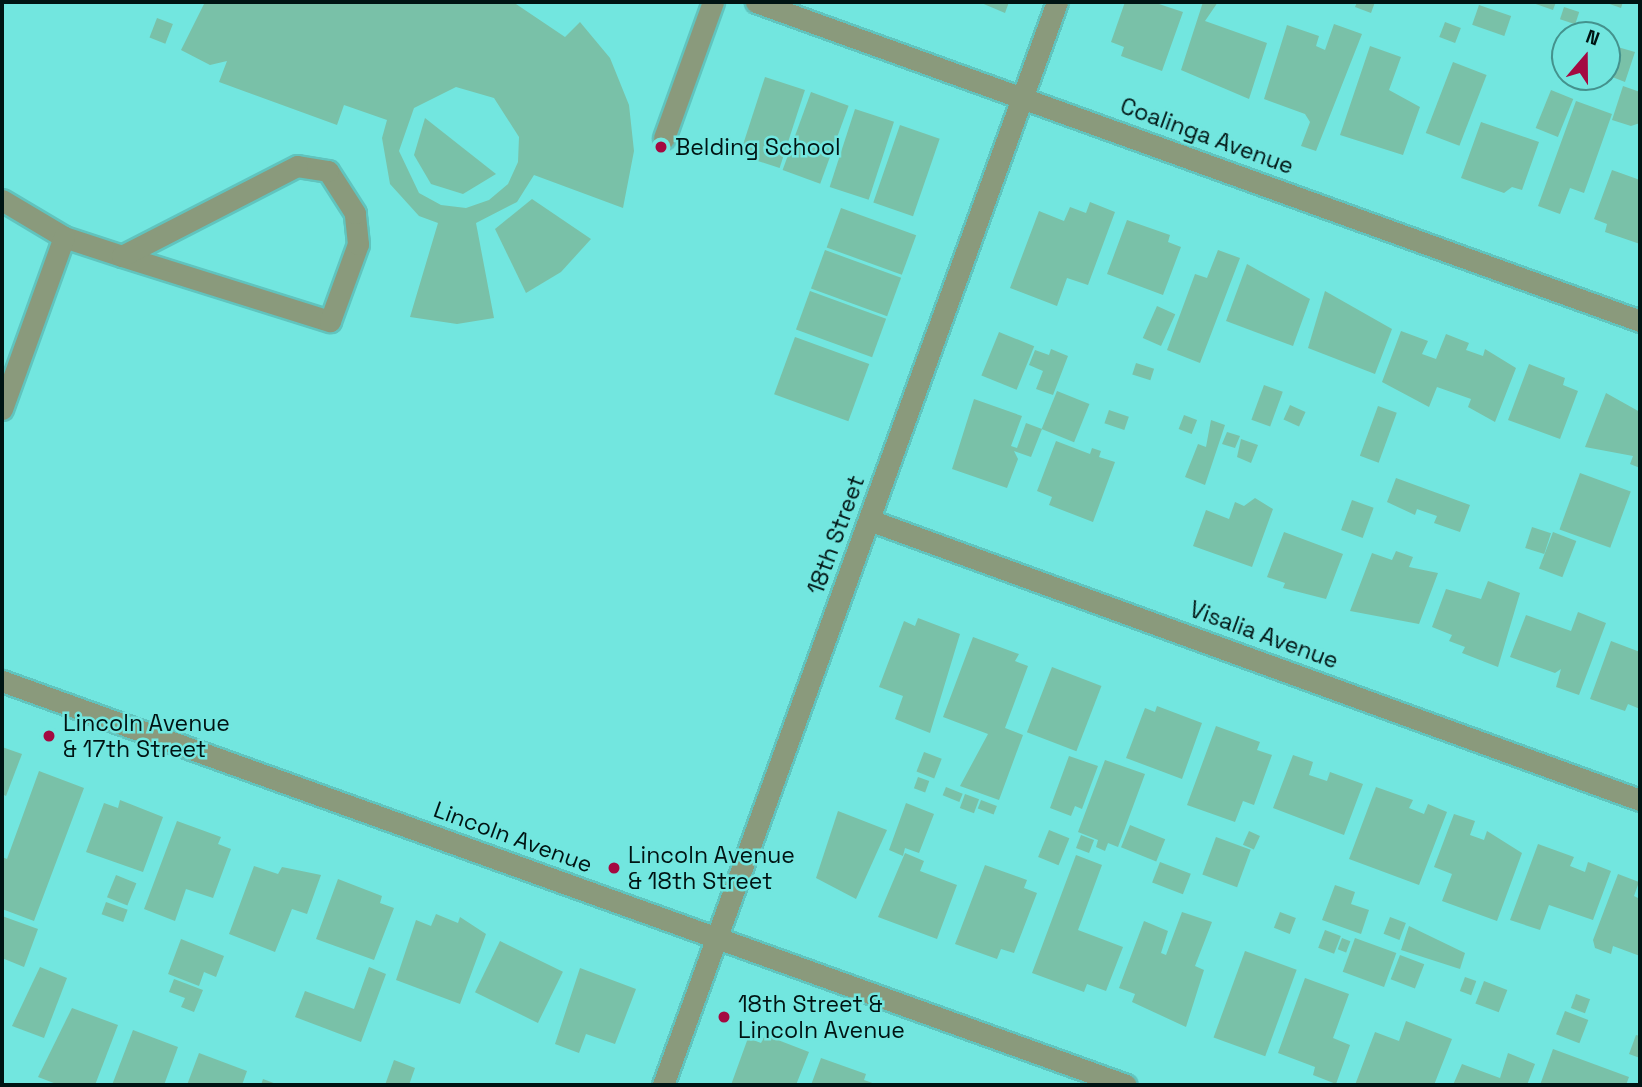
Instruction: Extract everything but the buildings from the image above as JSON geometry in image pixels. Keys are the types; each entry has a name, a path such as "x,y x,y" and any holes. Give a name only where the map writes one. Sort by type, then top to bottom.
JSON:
{"street":[{"path":"664,138 713,2"},
{"name":"Coalinga Avenue","path":"756,2 1640,320"},
{"name":"18th Street","path":"663,1085 1057,2"},
{"path":"2,200 64,237 122,256 330,320 358,244 355,213 327,171 298,166 122,256"},
{"path":"2,409 64,237"},
{"name":"Visalia Avenue","path":"869,520 1640,800"},
{"name":"Lincoln Avenue","path":"2,681 1126,1085"}],"place":[{"name":"Belding School","path":"661,147"},
{"name":"Lincoln Avenue & 17th Street","path":"49,736"},
{"name":"Lincoln Avenue & 18th Street","path":"614,868"},
{"name":"18th Street & Lincoln Avenue","path":"724,1017"}]}
